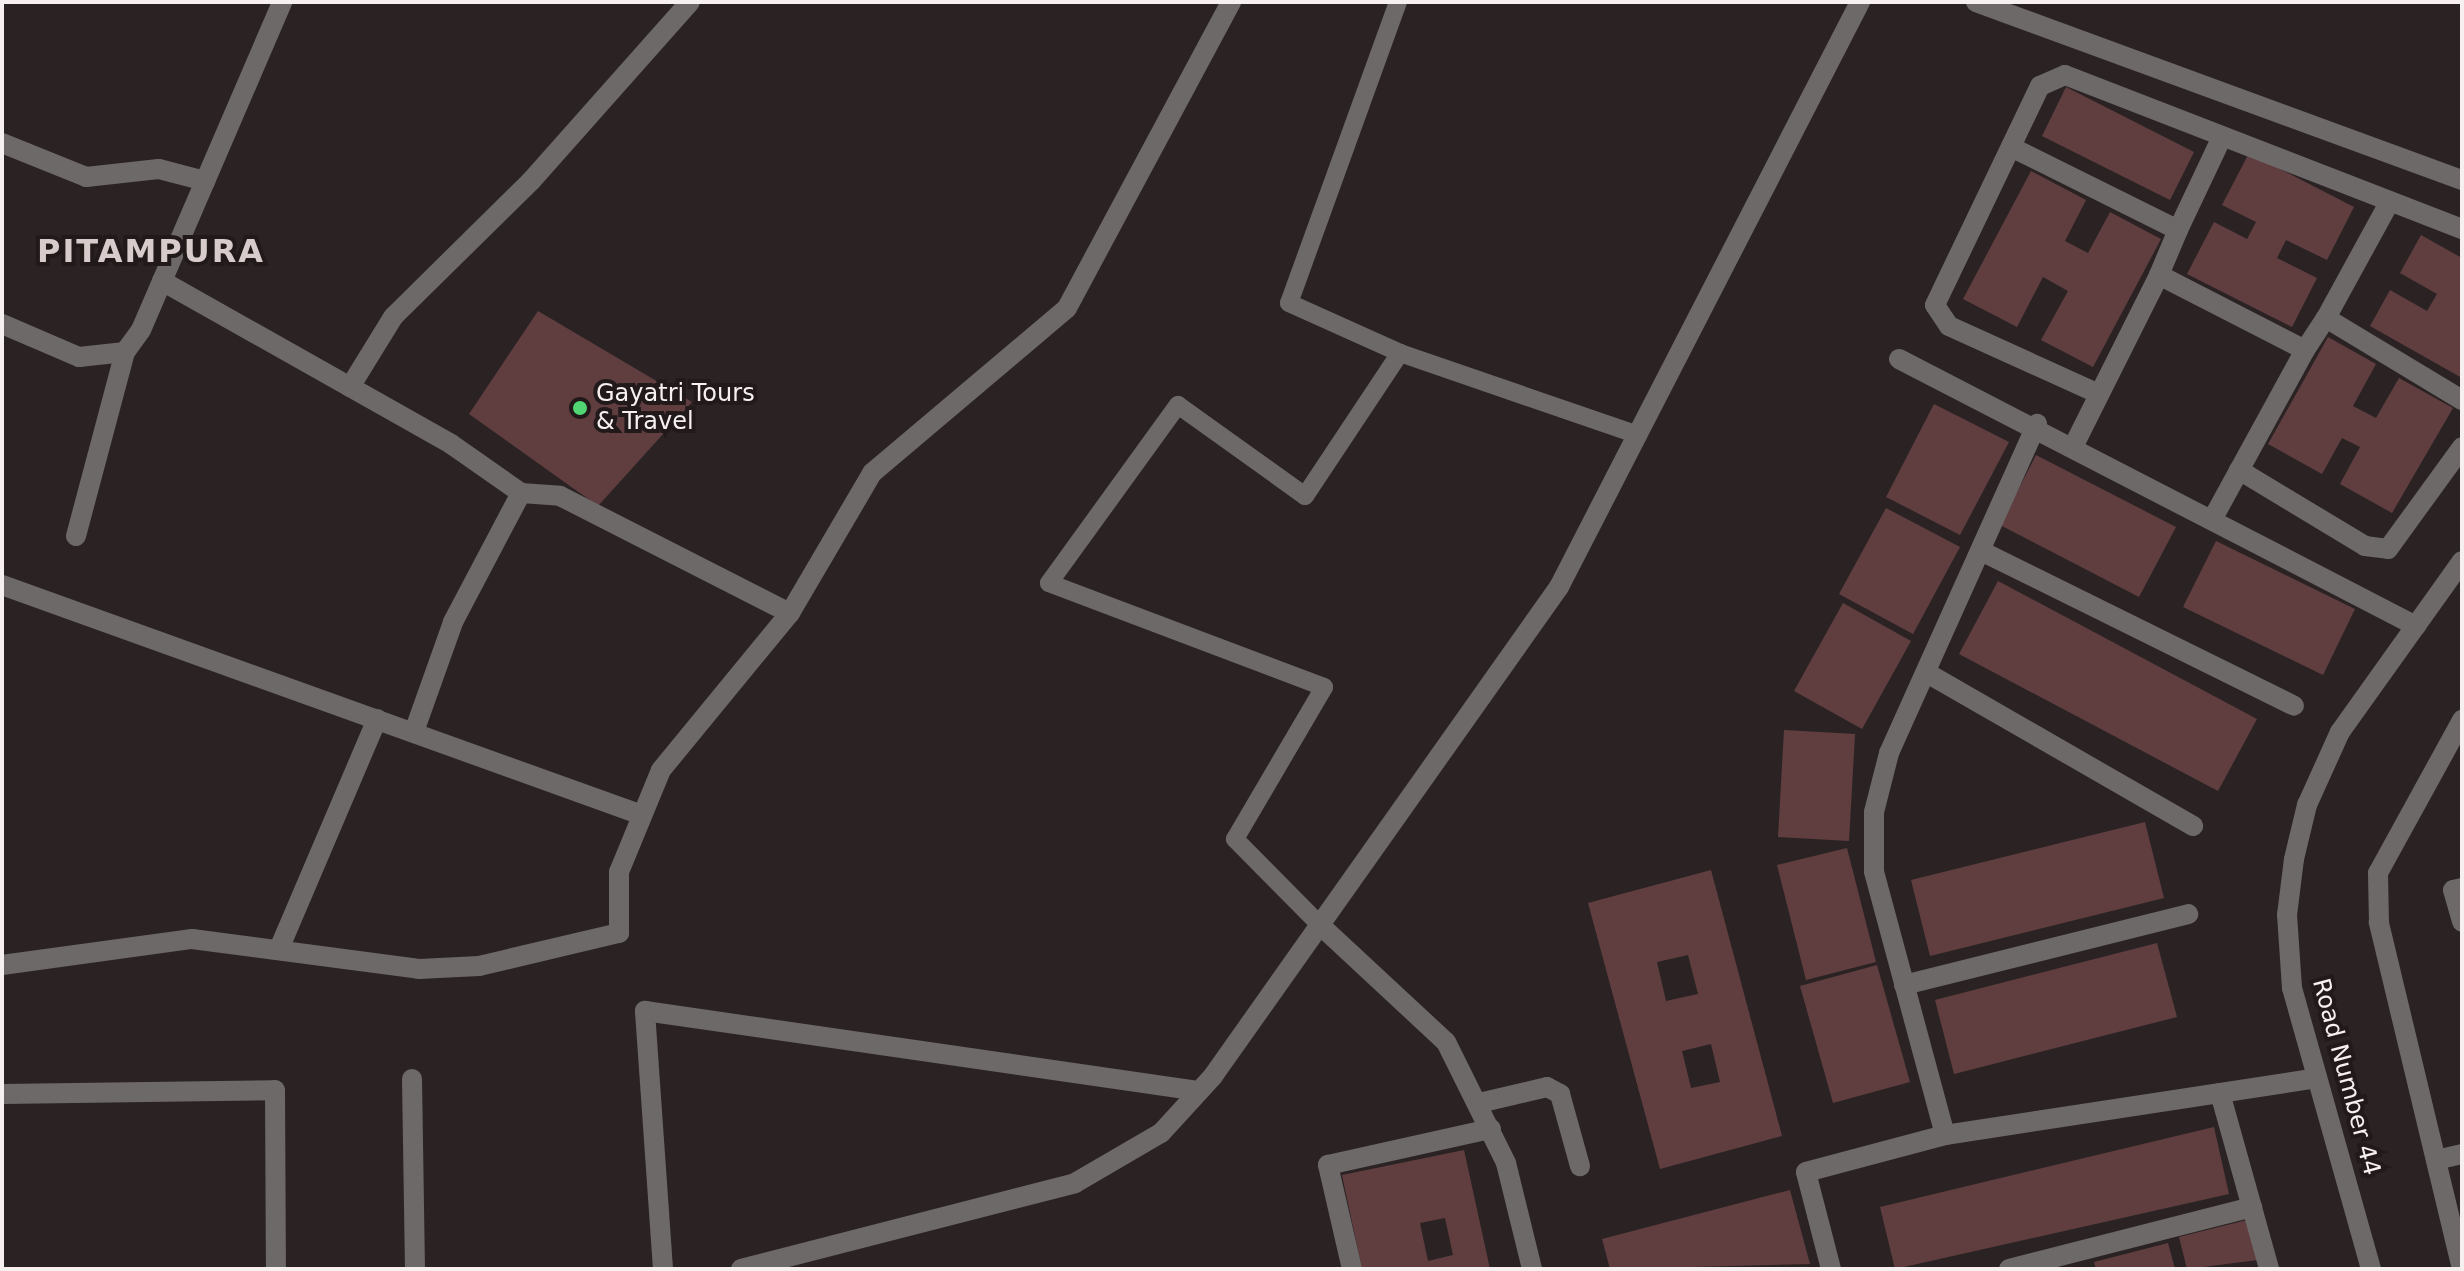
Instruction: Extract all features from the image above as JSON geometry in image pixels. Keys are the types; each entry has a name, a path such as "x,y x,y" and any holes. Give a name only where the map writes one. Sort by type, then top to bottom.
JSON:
{"street":[{"path":"76,536 125,352 162,281 282,2"},
{"path":"350,387 393,317 531,181 690,2"},
{"path":"2,965 162,940 279,949 419,969 479,966 619,933 619,872 639,814 661,770 790,613 872,473 1067,308 1231,2"},
{"path":"741,1269 1075,1183 1161,1133 1199,1091 1559,587 1860,2"},
{"path":"1976,2 2462,180"},
{"path":"2099,394 1949,326 1935,305 2040,86 2065,75 2462,229"},
{"path":"2075,443 2159,275 2222,137"},
{"path":"2,143 86,177 159,169 205,181"},
{"path":"2011,147 2178,230"},
{"path":"2213,518 2390,201"},
{"path":"2159,275 2305,350"},
{"path":"162,281 350,387 521,493 560,496 790,613"},
{"path":"2326,318 2462,400"},
{"path":"2,324 79,357 125,352"},
{"path":"1899,359 2075,443 2416,626"},
{"path":"1945,1135 1874,871 1874,812 1889,753 2037,424"},
{"path":"2239,470 2365,546 2388,549 2462,447"},
{"path":"415,729 453,622 521,493"},
{"path":"1981,551 2294,706"},
{"name":"Road Number 44","path":"2371,1269 2292,988 2287,915 2294,859 2307,805 2340,732 2462,561"},
{"path":"2,585 377,719 415,729 639,814"},
{"path":"1927,673 2193,826"},
{"path":"279,949 377,719"},
{"path":"2462,720 2378,873 2379,922 2462,1269"},
{"path":"2462,888 2453,890 2462,922"},
{"path":"1904,985 2188,914"},
{"path":"1320,925 1446,1042 1491,1129 1532,1269"},
{"path":"663,1269 645,1011 1199,1091"},
{"path":"1831,1269 1806,1172 1945,1135 2317,1078"},
{"path":"412,1079 415,1269"},
{"path":"1479,1103 1547,1087 1560,1094 1580,1166"},
{"path":"2,1094 275,1090 276,1269"},
{"path":"2220,1093 2269,1269"},
{"path":"1352,1269 1328,1165 1491,1129"},
{"path":"2436,1160 2462,1154"},
{"path":"2009,1269 2080,1260 2252,1207"}],"lane":[{"path":"1398,2 1289,303 1400,353 1638,435"},
{"path":"1320,925 1235,839 1324,687 1049,583 1178,405 1305,496 1400,353"}],"building":[{"path":"2066,87 2194,152 2170,200 2042,136"},
{"path":"2249,153 2354,207 2327,260 2286,240 2277,258 2317,278 2292,327 2187,274 2214,222 2247,239 2256,222 2222,205"},
{"path":"2031,171 2086,200 2065,241 2088,253 2110,212 2161,239 2093,367 2041,340 2068,291 2043,277 2017,327 1963,299"},
{"path":"2421,235 2462,258 2462,378 2370,326 2390,290 2427,311 2437,294 2400,273"},
{"name":"Gayatri Tours & Travel","path":"538,311 692,402 598,506 469,414"},
{"path":"2328,337 2376,364 2353,406 2376,418 2399,378 2453,408 2392,513 2340,484 2360,447 2342,438 2322,474 2268,444"},
{"path":"1934,404 2009,442 1960,535 1886,497"},
{"path":"2036,455 2176,527 2139,597 2000,525"},
{"path":"1886,508 1960,547 1913,634 1839,594"},
{"path":"2216,541 2355,609 2323,675 2183,607"},
{"path":"1998,581 2257,719 2218,791 1959,654"},
{"path":"1843,603 1911,641 1862,729 1794,691"},
{"path":"1784,730 1855,734 1849,841 1778,837"},
{"path":"2145,822 2164,898 1930,956 1911,880"},
{"path":"1847,848 1876,962 1806,980 1777,865"},
{"path":"1711,870 1782,1136 1660,1169 1588,903","holes":["1688,955 1698,994 1666,1001 1657,962","1711,1044 1720,1082 1691,1088 1682,1051"]},
{"path":"2157,943 2177,1017 1954,1074 1935,1000"},
{"path":"1877,965 1910,1082 1833,1103 1800,986"},
{"path":"2214,1127 2229,1194 1895,1269 1880,1207"},
{"path":"1464,1150 1490,1269 1362,1269 1342,1175","holes":["1445,1218 1453,1255 1428,1261 1420,1223"]},
{"path":"1790,1190 1810,1264 1610,1269 1602,1239"},
{"path":"2247,1220 2258,1260 2187,1269 2179,1237"},
{"path":"2168,1243 2175,1269 2096,1269 2094,1262"}],"place":[{"name":"Gayatri Tours & Travel","path":"580,408"}],"district":[{"name":"PITAMPURA","path":"151,251"}]}
